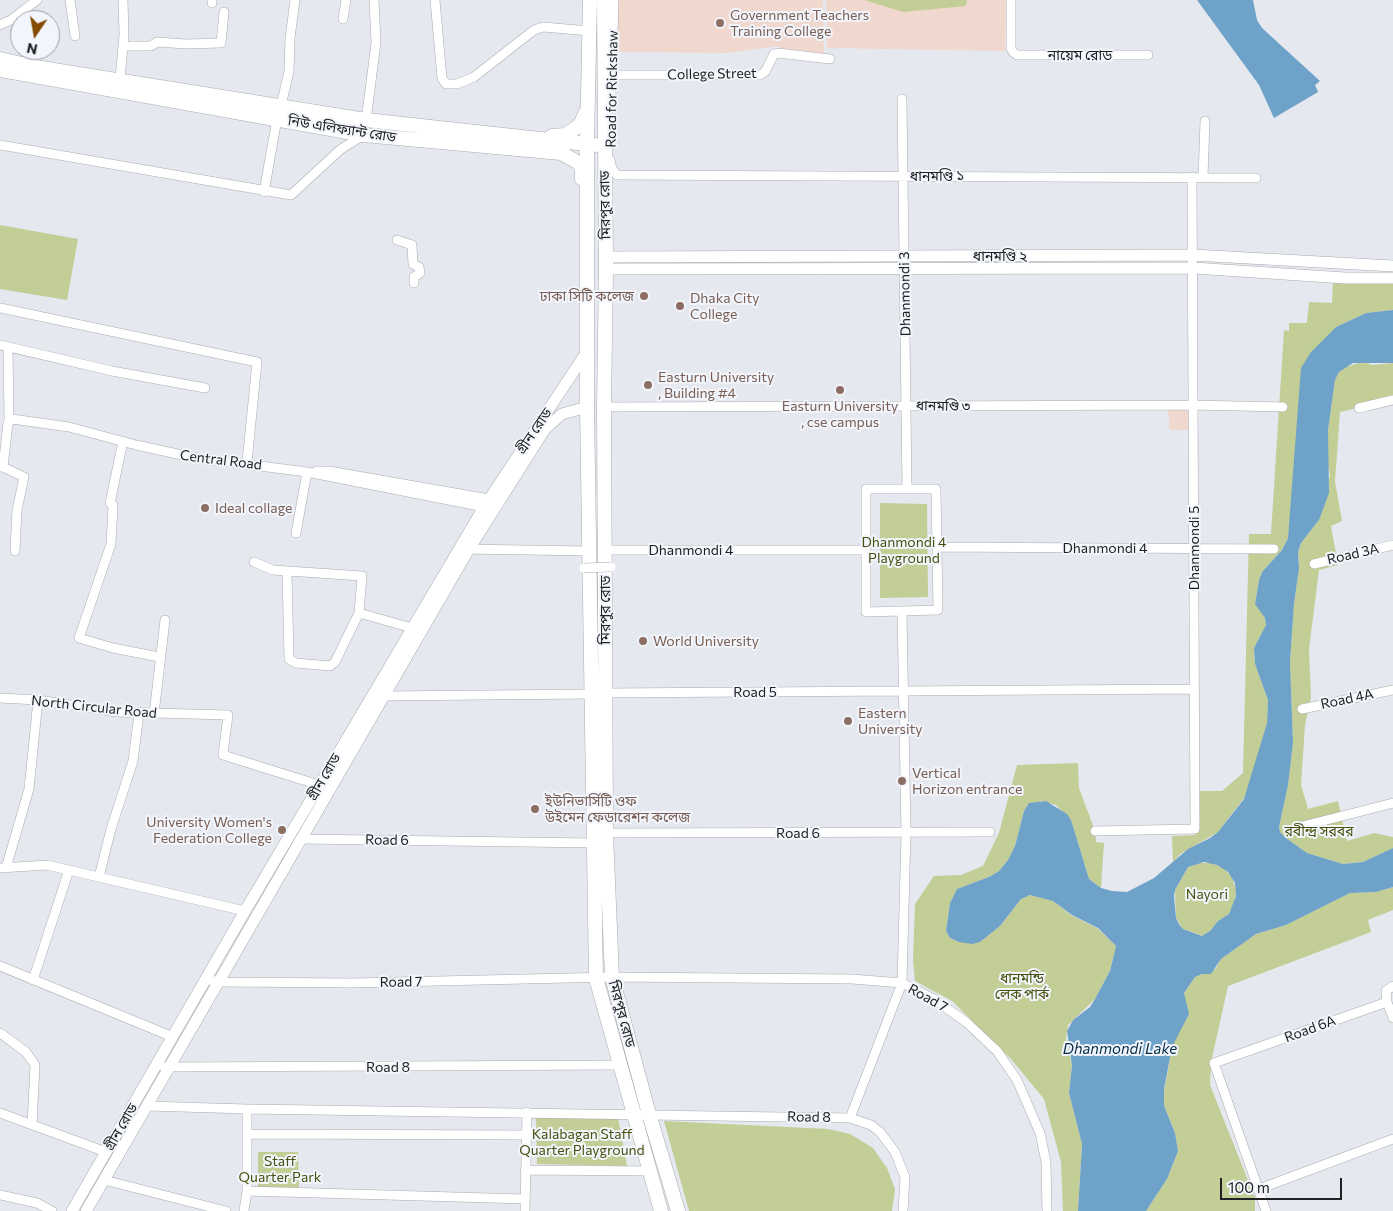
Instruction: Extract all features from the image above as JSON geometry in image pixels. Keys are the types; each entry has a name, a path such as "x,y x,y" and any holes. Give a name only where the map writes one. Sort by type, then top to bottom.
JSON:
{"highway":[{"name":"মিরপুর রোড","path":"590,0 586,144 589,551 587,568 598,694 612,977 649,1114 678,1211"},
{"name":"মিরপুর রোড","path":"604,0 607,75 604,145 606,263 605,550 608,568 598,694 594,843 596,978 661,1211"},
{"name":"নিউ এলিফ্যান্ট রোড","path":"0,59 35,67 120,79 279,112 364,135 561,154 574,160 582,169 583,253 587,268"},
{"name":"নিউ এলিফ্যান্ট রোড","path":"0,70 279,112 604,145"},
{"path":"521,137 565,135 580,125 588,107"},
{"path":"587,407 604,407"}],"main road":[{"name":"ধানমণ্ডি ২","path":"606,263 904,256 1193,255 1393,266"},
{"name":"ধানমণ্ডি ২","path":"606,263 904,269 1193,268 1345,278 1393,278"},
{"name":"গ্রীন রোড","path":"86,1211 170,1069 300,839 385,696 465,549 486,503 588,350"},
{"name":"গ্রীন রোড","path":"72,1211 245,911 412,628 545,429 562,414 587,407"}],"street":[{"path":"24,10 37,0"},
{"path":"70,0 75,36"},
{"path":"120,79 124,46 123,0"},
{"path":"264,192 289,71 290,38 295,0"},
{"path":"343,18 346,0"},
{"path":"366,120 376,43 374,0"},
{"path":"435,0 442,78 446,84 457,84 474,77 534,30 543,27 590,31"},
{"name":"Road for Rickshaw","path":"614,0 607,75 610,162 612,169 617,175"},
{"name":"নায়েম রোড","path":"1011,0 1013,52 1017,55 1148,54"},
{"path":"124,46 151,46 157,42 186,44 222,42 224,12"},
{"name":"College Street","path":"607,75 760,75 765,72 774,54 778,53 830,59"},
{"path":"30,60 35,67"},
{"name":"Dhanmondi 3","path":"902,99 907,489"},
{"path":"1203,177 1205,121"},
{"path":"0,145 264,192 291,195 341,150 364,135"},
{"name":"ধানমণ্ডি ১","path":"617,175 1256,178"},
{"path":"1192,177 1193,268"},
{"path":"397,240 412,245 413,264 419,266 420,273 414,277 414,283"},
{"name":"Dhanmondi 5","path":"1095,831 1195,829 1193,268"},
{"path":"0,308 257,362 247,462"},
{"path":"15,550 17,510 24,477 22,474 2,467 10,420 4,346 112,371 205,388"},
{"path":"1360,408 1393,400"},
{"name":"ধানমণ্ডি ৩","path":"604,407 1194,405 1283,407"},
{"name":"Central Road","path":"10,420 69,427 196,458 247,462 486,503"},
{"path":"123,440 110,503 113,505 111,544 88,606 79,638 113,648 159,657"},
{"path":"296,533 307,472"},
{"path":"866,489 907,489 936,489 938,610 866,612 866,489"},
{"name":"Road 3A","path":"1314,564 1393,545"},
{"name":"Dhanmondi 4","path":"937,547 1274,549"},
{"path":"465,549 589,551"},
{"name":"Dhanmondi 4","path":"605,550 866,550"},
{"path":"254,562 273,570 287,572 360,574 363,578 359,613 333,664 292,662 289,659 287,572"},
{"path":"587,568 608,568"},
{"path":"850,1118 902,983 906,833 902,611"},
{"path":"359,613 412,628"},
{"path":"154,714 159,657 165,620"},
{"name":"Road 5","path":"372,697 1195,689"},
{"name":"Road 4A","path":"1302,709 1393,690"},
{"name":"North Circular Road","path":"0,698 38,700 138,713 228,715 223,755 319,785"},
{"path":"38,700 28,788 3,868 43,864 245,911"},
{"path":"99,876 133,761 138,713"},
{"path":"1299,827 1393,803"},
{"name":"Road 6","path":"606,833 990,832"},
{"name":"Road 6","path":"300,839 594,843"},
{"path":"33,980 69,870"},
{"path":"0,966 173,1037"},
{"name":"Road 7","path":"206,979 219,982 352,983 612,977 852,979 902,983 934,999 966,1022 997,1051 1017,1080 1040,1133 1046,1162 1047,1211"},
{"path":"1393,986 1386,991 1387,1002 1393,1018"},
{"name":"Road 6A","path":"1259,1189 1214,1063 1387,1002"},
{"path":"0,1034 26,1052 35,1065 32,1125"},
{"name":"Road 8","path":"157,1065 170,1069 620,1065"},
{"name":"Road 8","path":"148,1106 247,1110 527,1112 850,1118 871,1125 880,1132 895,1152 905,1177 903,1211"},
{"path":"244,1211 247,1191 247,1110"},
{"path":"525,1211 527,1112"},
{"path":"0,1113 106,1152"},
{"path":"247,1134 526,1136"},
{"path":"1266,1211 1259,1189 1393,1139"},
{"path":"525,1170 650,1171"},
{"path":"104,1180 226,1211"},
{"path":"247,1191 525,1198"},
{"path":"0,1196 37,1204 52,1211"}],"shaded area":[{"name":"Government Teachers Training College","path":"616,0 823,0 824,57 782,51 778,46 728,53 615,52"},
{"path":"826,0 1006,0 1005,51 827,48"},
{"path":"1168,410 1190,410 1191,430 1170,430"}],"green space":[{"path":"864,0 967,0 966,6 903,12"},
{"path":"0,225 78,239 67,300 0,289"},
{"path":"1333,281 1393,282 1393,310 1366,313 1336,327 1290,518 1288,538 1282,550 1262,572 1259,580 1255,603 1265,618 1266,625 1254,648 1255,664 1268,700 1267,723 1254,771 1244,798 1218,832 1180,854 1173,863 1172,836 1195,835 1195,791 1222,791 1243,773 1249,534 1271,534 1284,330 1289,331 1289,323 1307,323 1309,302 1332,303"},
{"name":"রবীন্দ্র সরবর","path":"1362,362 1373,365 1393,363 1393,400 1340,412 1335,482 1342,521 1331,526 1338,565 1319,570 1309,649 1311,697 1305,725 1301,785 1308,809 1338,801 1347,841 1374,833 1393,837 1393,848 1363,862 1343,864 1307,853 1286,838 1280,832 1279,827 1288,785 1293,743 1290,662 1294,604 1299,568 1298,552 1301,543 1319,520 1330,475 1327,461 1328,430 1335,380 1339,372 1346,367"},
{"name":"Dhanmondi 4 Playground","path":"880,503 927,504 928,597 880,598"},
{"name":"ধানমন্ডি লেক পার্ক","path":"1078,763 1079,788 1095,831 1096,842 1104,843 1101,888 1089,879 1071,820 1056,805 1041,801 1024,811 1015,846 1008,860 999,871 989,877 957,889 950,903 946,931 950,938 959,942 980,942 1000,926 1024,896 1037,895 1053,901 1071,915 1097,928 1116,946 1110,971 1095,999 1068,1025 1066,1038 1072,1066 1069,1093 1082,1144 1078,1211 1063,1211 1061,1162 1044,1099 1011,1059 952,1001 915,981 913,960 915,904 934,876 961,875 983,866 999,833 1017,765"},
{"name":"Nayori","path":"1198,863 1211,863 1223,868 1232,877 1236,890 1235,903 1229,914 1218,921 1203,936 1183,929 1176,918 1175,890 1188,867"},
{"path":"1393,887 1393,910 1368,920 1371,932 1228,986 1211,1062 1210,1085 1255,1198 1255,1211 1146,1211 1167,1179 1178,1151 1175,1133 1164,1106 1163,1097 1172,1047 1179,1029 1187,1018 1184,993 1195,977 1208,974 1216,968 1221,959 1256,934 1286,925 1350,893 1376,892"},
{"name":"Kalabagan Staff Quarter Playground","path":"536,1118 618,1118 627,1166 537,1164"},
{"path":"664,1121 828,1129 850,1134 873,1148 887,1168 895,1189 892,1211 689,1211"},
{"name":"Staff Quarter Park","path":"258,1152 298,1152 299,1190 258,1188"}],"water":[{"path":"1197,0 1253,0 1257,20 1262,28 1320,81 1315,85 1318,92 1274,118 1259,85"},
{"name":"Dhanmondi Lake","path":"1393,310 1393,363 1353,363 1339,372 1335,380 1328,430 1329,493 1319,520 1301,543 1298,552 1299,568 1294,604 1290,662 1293,743 1288,785 1279,827 1280,832 1286,838 1307,853 1343,864 1363,862 1393,848 1393,887 1376,892 1350,893 1286,925 1256,934 1221,959 1211,974 1202,974 1195,977 1184,993 1189,1014 1172,1047 1164,1089 1164,1106 1175,1133 1178,1151 1167,1179 1146,1211 1078,1211 1082,1144 1069,1093 1072,1066 1067,1031 1073,1020 1090,1007 1095,999 1110,971 1116,946 1098,928 1072,915 1053,901 1030,895 1021,899 1000,926 980,942 972,944 959,942 950,938 946,931 950,903 957,889 989,877 999,871 1008,860 1015,846 1024,811 1029,803 1046,801 1067,814 1071,820 1089,879 1101,888 1127,892 1154,878 1188,849 1218,832 1244,799 1267,723 1268,700 1255,664 1254,648 1266,625 1265,618 1255,604 1262,572 1282,550 1288,538 1301,368 1311,352 1336,327 1366,313","holes":["1204,862 1217,865 1228,872 1235,883 1236,896 1229,914 1218,921 1210,931 1202,936 1183,929 1179,924 1176,918 1175,890 1188,867"]}],"place":[{"name":"Government Teachers Training College","path":"720,23"},
{"name":"ঢাকা সিটি কলেজ","path":"644,296"},
{"name":"Dhaka City College","path":"680,306"},
{"name":"Easturn University , Building #4","path":"648,385"},
{"name":"Easturn University , cse campus","path":"840,390"},
{"name":"Ideal collage","path":"205,508"},
{"name":"World University","path":"643,641"},
{"name":"Eastern University","path":"848,721"},
{"name":"Vertical Horizon entrance","path":"902,781"},
{"name":"ইউনিভার্সিটি ওফ উইমেন ফেডারেশন কলেজ","path":"535,809"},
{"name":"University Women's Federation College","path":"282,830"}]}
